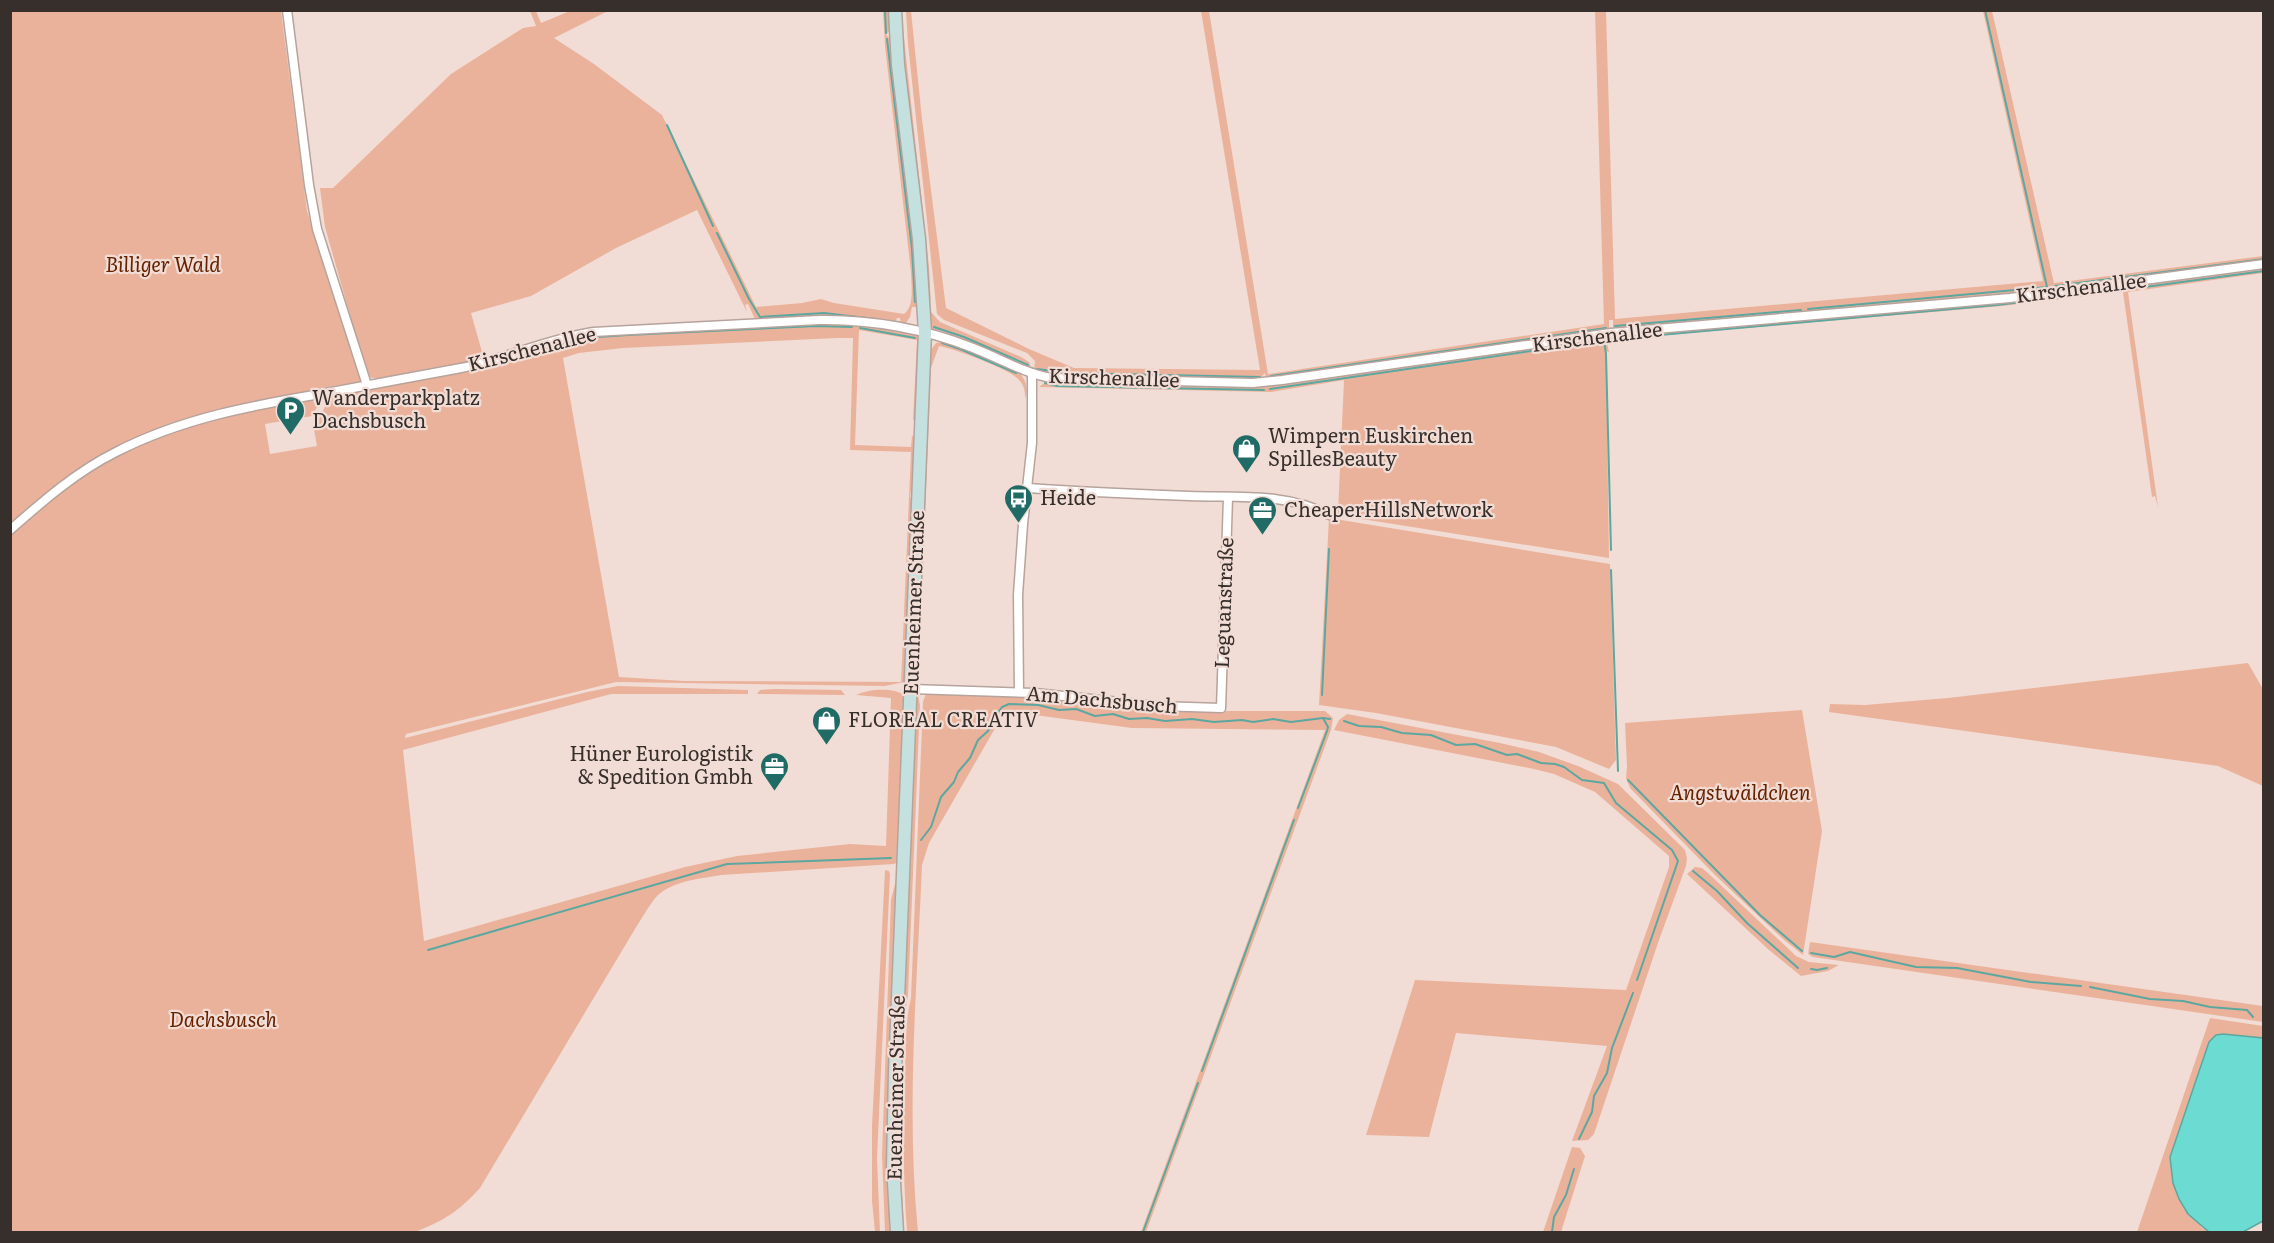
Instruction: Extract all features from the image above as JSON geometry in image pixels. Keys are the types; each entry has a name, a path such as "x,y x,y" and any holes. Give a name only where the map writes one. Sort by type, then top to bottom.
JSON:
{"main road":[{"name":"Euenheimer Straße","path":"895,10 898,65 919,238 925,332 893,1130 897,1233"}],"street":[{"path":"287,10 309,185 317,229 367,386"},
{"name":"Kirschenallee","path":"10,530 50,495 83,471 115,452 153,434 252,405 367,386 492,360 565,337 592,332 831,320 855,321 925,332 976,349 1032,373 1058,378 1266,382 1611,333 2010,298 2264,264"},
{"path":"1019,692 1018,595 1032,442 1032,373"},
{"path":"1028,488 1228,498 1249,497 1310,506 1329,515"},
{"name":"Leguanstraße","path":"1221,708 1228,498"},
{"name":"Am Dachsbusch","path":"911,689 1019,692 1156,706 1221,708"}],"green space":[{"name":"Billiger Wald","path":"11,11 281,11 307,211 362,381 354,385 339,385 230,407 124,445 11,526"},
{"path":"530,11 536,11 541,23 570,11 608,11 554,38 594,64 662,115 756,307 821,299 904,314 910,306 912,289 885,46 883,11 889,11 890,30 886,35 891,39 916,270 917,307 912,307 910,317 904,326 900,318 897,318 895,323 755,319 748,304 745,305 747,312 697,210 616,248 531,296 471,313 484,359 407,375 370,377 325,227 320,188 333,188 451,74 523,28 536,26"},
{"path":"899,11 901,11 929,267 931,306 902,58"},
{"path":"906,11 911,11 946,308 1029,349 1074,368 1260,370 1201,11 1209,11 1268,374 1604,324 1595,11 1606,11 1615,319 2043,281 1983,11 1992,11 2054,283 2263,256 2263,262 1999,296 1613,329 1613,320 1609,320 1607,330 1269,379 1266,378 1265,373 1259,379 1057,375 1034,370 1035,361 1027,353 944,320 937,314"},
{"path":"2263,267 2263,273 2128,292 2158,507 2155,496 2152,497 2123,292 2002,306 1642,337 1619,340 1614,343 1613,338 1617,335"},
{"path":"931,312 940,322 1021,357 1029,362 1030,369 931,331"},
{"name":"Dachsbusch","path":"826,323 855,325 917,336 919,340 916,418 913,420 917,340 859,330 855,445 911,447 912,436 915,437 914,490 911,491 910,497 914,501 904,682 885,686 616,682 406,734 405,738 618,686 748,690 748,694 611,694 403,750 424,941 685,867 737,856 850,844 886,846 891,698 856,695 873,690 900,692 904,695 905,701 898,862 721,875 684,882 659,894 650,904 480,1188 458,1209 426,1228 415,1232 11,1232 11,534 48,501 94,468 143,442 229,414 311,398 317,407 312,416 265,424 270,454 317,446 313,424 318,420 329,401 340,393 502,363 564,341 592,335","holes":["853,338 850,450 911,452 901,682 684,681 619,677 563,358 579,353 623,348"]},
{"path":"1606,338 1609,352 1606,351 1609,558 1349,517 1338,513 1344,380 1271,392 1039,387 1047,381 1250,386"},
{"path":"946,341 1020,373 1027,392 1025,399 1022,383 1015,376 995,365 939,346 931,368 918,684 916,681 930,351 936,343"},
{"path":"1329,518 1610,564 1616,760 1609,769 1556,747 1376,713 1319,705"},
{"path":"2248,663 2263,689 2263,786 2218,766 1829,712 1830,704 1865,705 1948,698"},
{"path":"760,690 841,690 845,695 757,694"},
{"path":"926,693 1030,695 1191,711 1325,711 1333,718 1331,730 1146,1232 1141,1232 1325,730 1132,728 1005,711 929,843 922,865 913,1094 918,1232 907,1232 904,1152 906,1044 911,998 923,702"},
{"path":"918,695 920,705 900,1146 904,1232 902,1232 898,1143 916,698"},
{"name":"Angstwäldchen","path":"1802,710 1822,831 1803,955 1715,875 1630,788 1626,778 1625,723"},
{"path":"1347,714 1500,743 1539,752 1578,766 1618,784 1685,850 1686,866 1594,1134 1588,1140 1572,1141 1607,1046 1456,1033 1429,1137 1366,1135 1415,980 1626,990 1669,867 1669,856 1595,792 1554,774 1534,769 1334,730 1339,720"},
{"path":"1695,867 1702,868 1709,874 1796,956 1809,962 1839,965 1828,971 1801,976 1769,950 1687,874"},
{"path":"885,870 890,874 877,1158 880,1232 875,1232 872,1201 872,1126"},
{"path":"897,876 892,1232 885,1232 882,1155 891,900"},
{"path":"1810,942 2263,1006 2263,1022 1813,957 1808,954"},
{"path":"2210,1018 2263,1026 2263,1038 2223,1034 2209,1041 2170,1157 2201,1227 2209,1232 2137,1232"},
{"path":"1572,1147 1580,1148 1585,1156 1561,1232 1543,1232"}],"water":[{"path":"2216,1035 2263,1038 2263,1221 2243,1232 2209,1232 2188,1214 2173,1183 2170,1157 2209,1042"}],"waterway":[{"path":"885,10 886,33"},
{"path":"1808,309 2047,287 1985,10"},
{"path":"887,39 912,249 915,302"},
{"path":"667,125 713,226"},
{"path":"717,233 760,317 824,313 875,319"},
{"path":"2055,286 2264,259"},
{"path":"2130,289 2264,271"},
{"path":"1615,339 1997,305 2123,290"},
{"path":"1615,326 1801,310"},
{"path":"556,346 597,337 628,335 816,326 852,327"},
{"path":"934,327 964,337 1028,365"},
{"path":"860,328 915,338"},
{"path":"1271,376 1606,328"},
{"path":"1604,340 1611,550"},
{"path":"1270,389 1606,340"},
{"path":"942,343 1016,373"},
{"path":"1037,369 1068,373 1260,377"},
{"path":"1045,383 1057,386 1264,390"},
{"path":"1322,695 1329,549"},
{"path":"1611,570 1618,771"},
{"path":"921,840 931,827 941,797 954,782 958,772 970,758 978,740 988,731 996,715 1002,707 1009,704 1038,705 1059,710 1076,709 1095,716 1113,714 1129,719 1147,718 1165,721 1192,719 1214,722 1242,720 1253,722 1273,719 1291,722 1330,719"},
{"path":"1298,808 1327,731 1328,727 1323,718"},
{"path":"1344,721 1359,726 1381,727 1402,733 1431,735 1456,745 1475,744 1507,755 1517,754 1541,763 1564,767 1582,780 1604,783 1616,803 1672,850 1678,861 1637,980"},
{"path":"1628,780 1760,915 1802,951"},
{"path":"1202,1071 1294,820"},
{"path":"428,950 727,864 891,858"},
{"path":"1693,871 1798,968"},
{"path":"1811,953 1834,957 1850,952 1916,967 1957,968 2031,982 2081,986"},
{"path":"1811,969 1827,968"},
{"path":"2090,987 2150,999 2247,1010 2253,1017"},
{"path":"1579,1139 1592,1112 1594,1096 1607,1073 1612,1048 1633,993"},
{"path":"1143,1232 1198,1083"},
{"path":"1552,1232 1554,1217 1566,1195 1574,1169"}],"place":[{"name":"Wanderparkplatz Dachsbusch","path":"291,436"},
{"name":"Wimpern Euskirchen SpillesBeauty","path":"1247,474"},
{"name":"Heide","path":"1019,524"},
{"name":"CheaperHillsNetwork","path":"1263,536"},
{"name":"FLOREAL CREATIV","path":"827,746"},
{"name":"Hüner Eurologistik & Spedition Gmbh","path":"774,792"}]}
